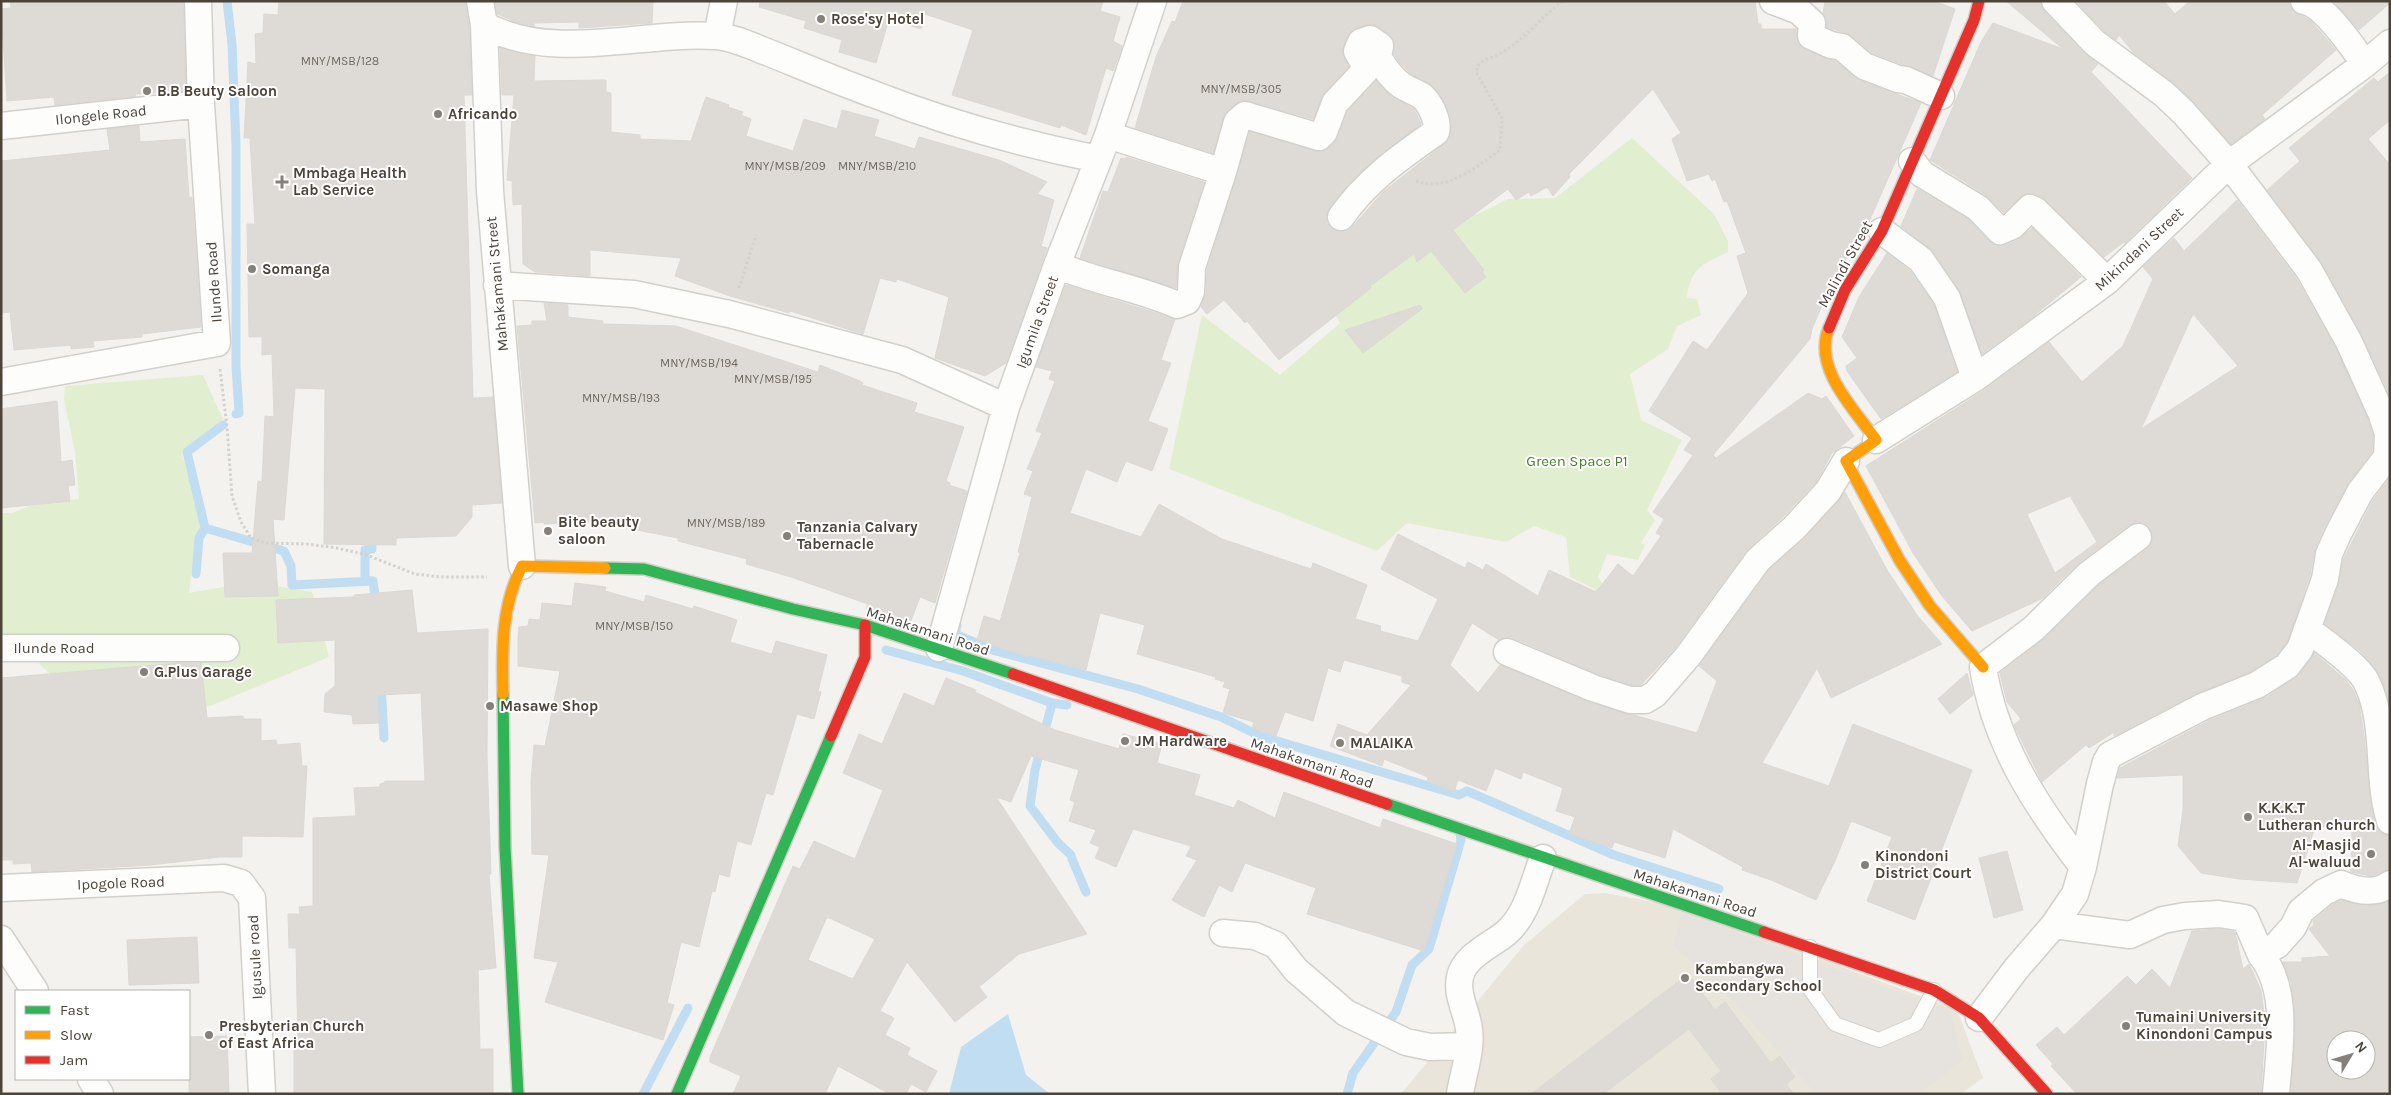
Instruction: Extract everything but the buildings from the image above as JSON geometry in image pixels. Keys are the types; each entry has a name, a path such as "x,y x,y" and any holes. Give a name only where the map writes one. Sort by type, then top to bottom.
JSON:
{"street":[{"name":"Ilunde Road","path":"1,382 217,343 201,104 198,1"},
{"path":"717,36 724,1"},
{"name":"Igumila Street","path":"939,648 1006,407 1057,265 1108,136 1153,1"},
{"path":"1773,1 1799,11 1812,23 1811,36 1831,45 1842,47 1855,56 1860,64 1898,79 1906,80 1941,96"},
{"name":"Malindi Street","path":"1876,440 1833,378 1825,353 1826,335 1833,314 1845,290 1882,231 1974,20 1979,1"},
{"path":"1979,1018 2016,969 2054,925 2075,894 2083,866 2100,784 2110,755 2202,707 2257,685 2287,666 2300,649 2325,579 2329,554 2338,534 2360,492 2388,457 2388,434 2382,415 2325,296 2309,270 2229,164 2184,113 2164,94 2095,44 2055,1"},
{"path":"2304,1 2310,2 2334,24 2365,64"},
{"path":"482,13 502,35 518,39 555,42 606,42 717,36 748,45 914,109 1022,142 1098,159"},
{"name":"Mahakamani Street","path":"482,13 496,285 518,573"},
{"path":"1057,265 1078,274 1149,294 1177,306 1187,301 1191,292 1192,267 1238,122 1245,115 1315,136 1322,135 1335,103 1366,67 1357,51 1362,42 1368,38 1380,46 1378,57 1390,75 1401,85 1422,97 1437,124 1436,132 1394,160 1390,166 1353,200 1341,217"},
{"name":"Mikindani Street","path":"1876,440 1975,378 2107,282 2229,164 2365,64 2390,43"},
{"name":"Ilongele Road","path":"1,126 201,104"},
{"path":"1108,136 1223,172"},
{"path":"1912,160 1922,174 1978,208 2000,231 2012,226 2032,208 2107,282"},
{"path":"1882,231 1921,260 1947,298 1975,378"},
{"path":"496,285 634,294 729,314 902,360 1006,407"},
{"path":"1507,652 1621,697 1645,700 1655,694 1688,656 1758,560 1794,528 1828,491 1846,461 1876,440"},
{"path":"1846,461 1900,561 1930,606 1983,667 1987,695 2008,750 2044,815 2083,866"},
{"path":"1983,667 2033,629 2089,574 2138,537"},
{"name":"Mahakamani Road","path":"518,573 644,569 793,609 865,626 939,648 1544,858 1810,946 1934,990 1979,1018 2047,1094"},
{"path":"518,573 507,605 502,637 505,847 518,1094"},
{"path":"677,1094 865,657 865,626"},
{"path":"2307,630 2338,653 2367,682 2376,718 2390,821"},
{"name":"Ilunde Road","path":"1,648 226,648"},
{"path":"1460,1094 1469,1046 1469,1030 1459,990 1460,976 1482,949 1506,933 1515,924 1530,895 1544,858"},
{"name":"Ipogole Road","path":"1,888 224,878 241,883"},
{"name":"Igusule road","path":"241,883 252,898 262,1094"},
{"path":"2261,954 2277,945 2294,927 2301,911 2324,892 2341,884 2356,890 2366,891 2376,891 2390,884"},
{"path":"2054,925 2130,935 2163,920 2185,916 2219,914 2244,918 2261,954 2270,965 2279,1008 2276,1094"},
{"path":"1223,933 1255,936 1276,945 1296,970 1346,1012 1401,1040 1430,1047 1469,1046"},
{"path":"1,939 34,990"},
{"path":"92,1080 100,1094"}],"lane":[{"path":"1810,946 1810,989 1835,1024 1879,1040 1916,1024 1934,990"}],"path":[{"path":"1390,166 1427,185 1447,182 1469,172 1500,150 1502,118 1476,72 1477,67 1486,58 1500,54 1563,1"},
{"path":"729,314 756,235"},
{"path":"217,343 227,426 232,496 241,522 251,538 265,543 307,544 337,548 364,554 415,574 440,577 518,573"}],"shaded area":[{"name":"Kambangwa Secondary School","path":"1605,893 1684,908 1957,1010 1983,1078 1961,1094 1401,1094 1524,945 1585,894"},
{"path":"1681,912 1951,1011 1963,1060 1920,1094 1816,1094 1728,996 1674,946"}],"green space":[{"name":"Green Space P1","path":"1632,138 1714,214 1728,241 1728,252 1699,268 1691,280 1687,298 1697,299 1701,315 1677,326 1668,349 1630,374 1641,420 1682,440 1647,510 1655,520 1641,543 1645,545 1638,560 1607,554 1598,577 1612,599 1583,632 1595,589 1570,577 1566,537 1534,526 1506,542 1407,523 1377,551 1169,469 1202,315 1280,375 1340,323 1317,284 1421,222 1478,214 1508,199 1555,198"},
{"path":"203,375 223,419 184,450 182,455 196,497 200,527 194,548 189,593 252,582 312,592 329,657 210,706 142,714 88,707 39,664 59,638 1,638 1,513 12,513 32,505 79,499 75,452 64,399 65,386"}],"water":[{"path":"1008,1014 1026,1075 1050,1094 949,1094 961,1047"}],"waterway":[{"path":"227,1 232,44 236,146 236,366 239,413 236,414"},
{"path":"196,574 199,538 205,528 187,452 223,425"},
{"path":"205,528 284,551 291,566 292,585 373,581 376,604"},
{"path":"371,581 365,581 365,550 372,549 372,534"},
{"path":"957,625 955,634 992,650 1138,689 1221,717 1260,736 1459,795 1467,791 1614,855 1719,889"},
{"path":"886,650 963,671 1052,703 1067,705"},
{"path":"381,684 384,738"},
{"path":"1052,703 1035,770 1030,806 1058,843 1071,855"},
{"path":"1347,1094 1353,1073 1396,1012 1412,965 1429,949 1461,840 1460,833"},
{"path":"1072,859 1086,892"},
{"path":"643,1094 688,1008"}],"traffic: fast":[{"path":"605,568 644,569 793,609 865,625 1013,674"},
{"path":"503,694 505,847 518,1094"},
{"path":"677,1094 831,736"},
{"path":"1387,804 1764,932"}],"traffic: slow":[{"path":"1829,328 1825,343 1826,358 1831,373 1847,402 1876,440 1846,461 1900,561 1930,606 1983,667"},
{"path":"503,694 503,645 506,612 515,581 522,566 605,568"}],"traffic: jam":[{"path":"1829,328 1845,290 1882,231 1974,20 1979,1"},
{"path":"831,736 865,657 865,625"},
{"path":"1013,674 1387,804"},
{"path":"1764,932 1934,990 1979,1018 2047,1094"}],"place":[{"name":"Rose'sy Hotel","path":"821,19"},
{"name":"B.B Beuty Saloon","path":"147,91"},
{"name":"Africando","path":"438,114"},
{"name":"Mmbaga Health Lab Service","path":"282,182"},
{"name":"Somanga","path":"252,269"},
{"name":"Bite beauty saloon","path":"548,531"},
{"name":"Tanzania Calvary Tabernacle","path":"787,536"},
{"name":"G.Plus Garage","path":"144,672"},
{"name":"Masawe Shop","path":"490,706"},
{"name":"JM Hardware","path":"1125,741"},
{"name":"MALAIKA","path":"1340,743"},
{"name":"K.K.K.T Lutheran church","path":"2248,817"},
{"name":"Al-Masjid Al-waluud","path":"2371,854"},
{"name":"Kinondoni District Court","path":"1865,865"},
{"name":"Kambangwa Secondary School","path":"1685,978"},
{"name":"Tumaini University Kinondoni Campus","path":"2126,1026"},
{"name":"Presbyterian Church of East Africa","path":"209,1035"}]}
